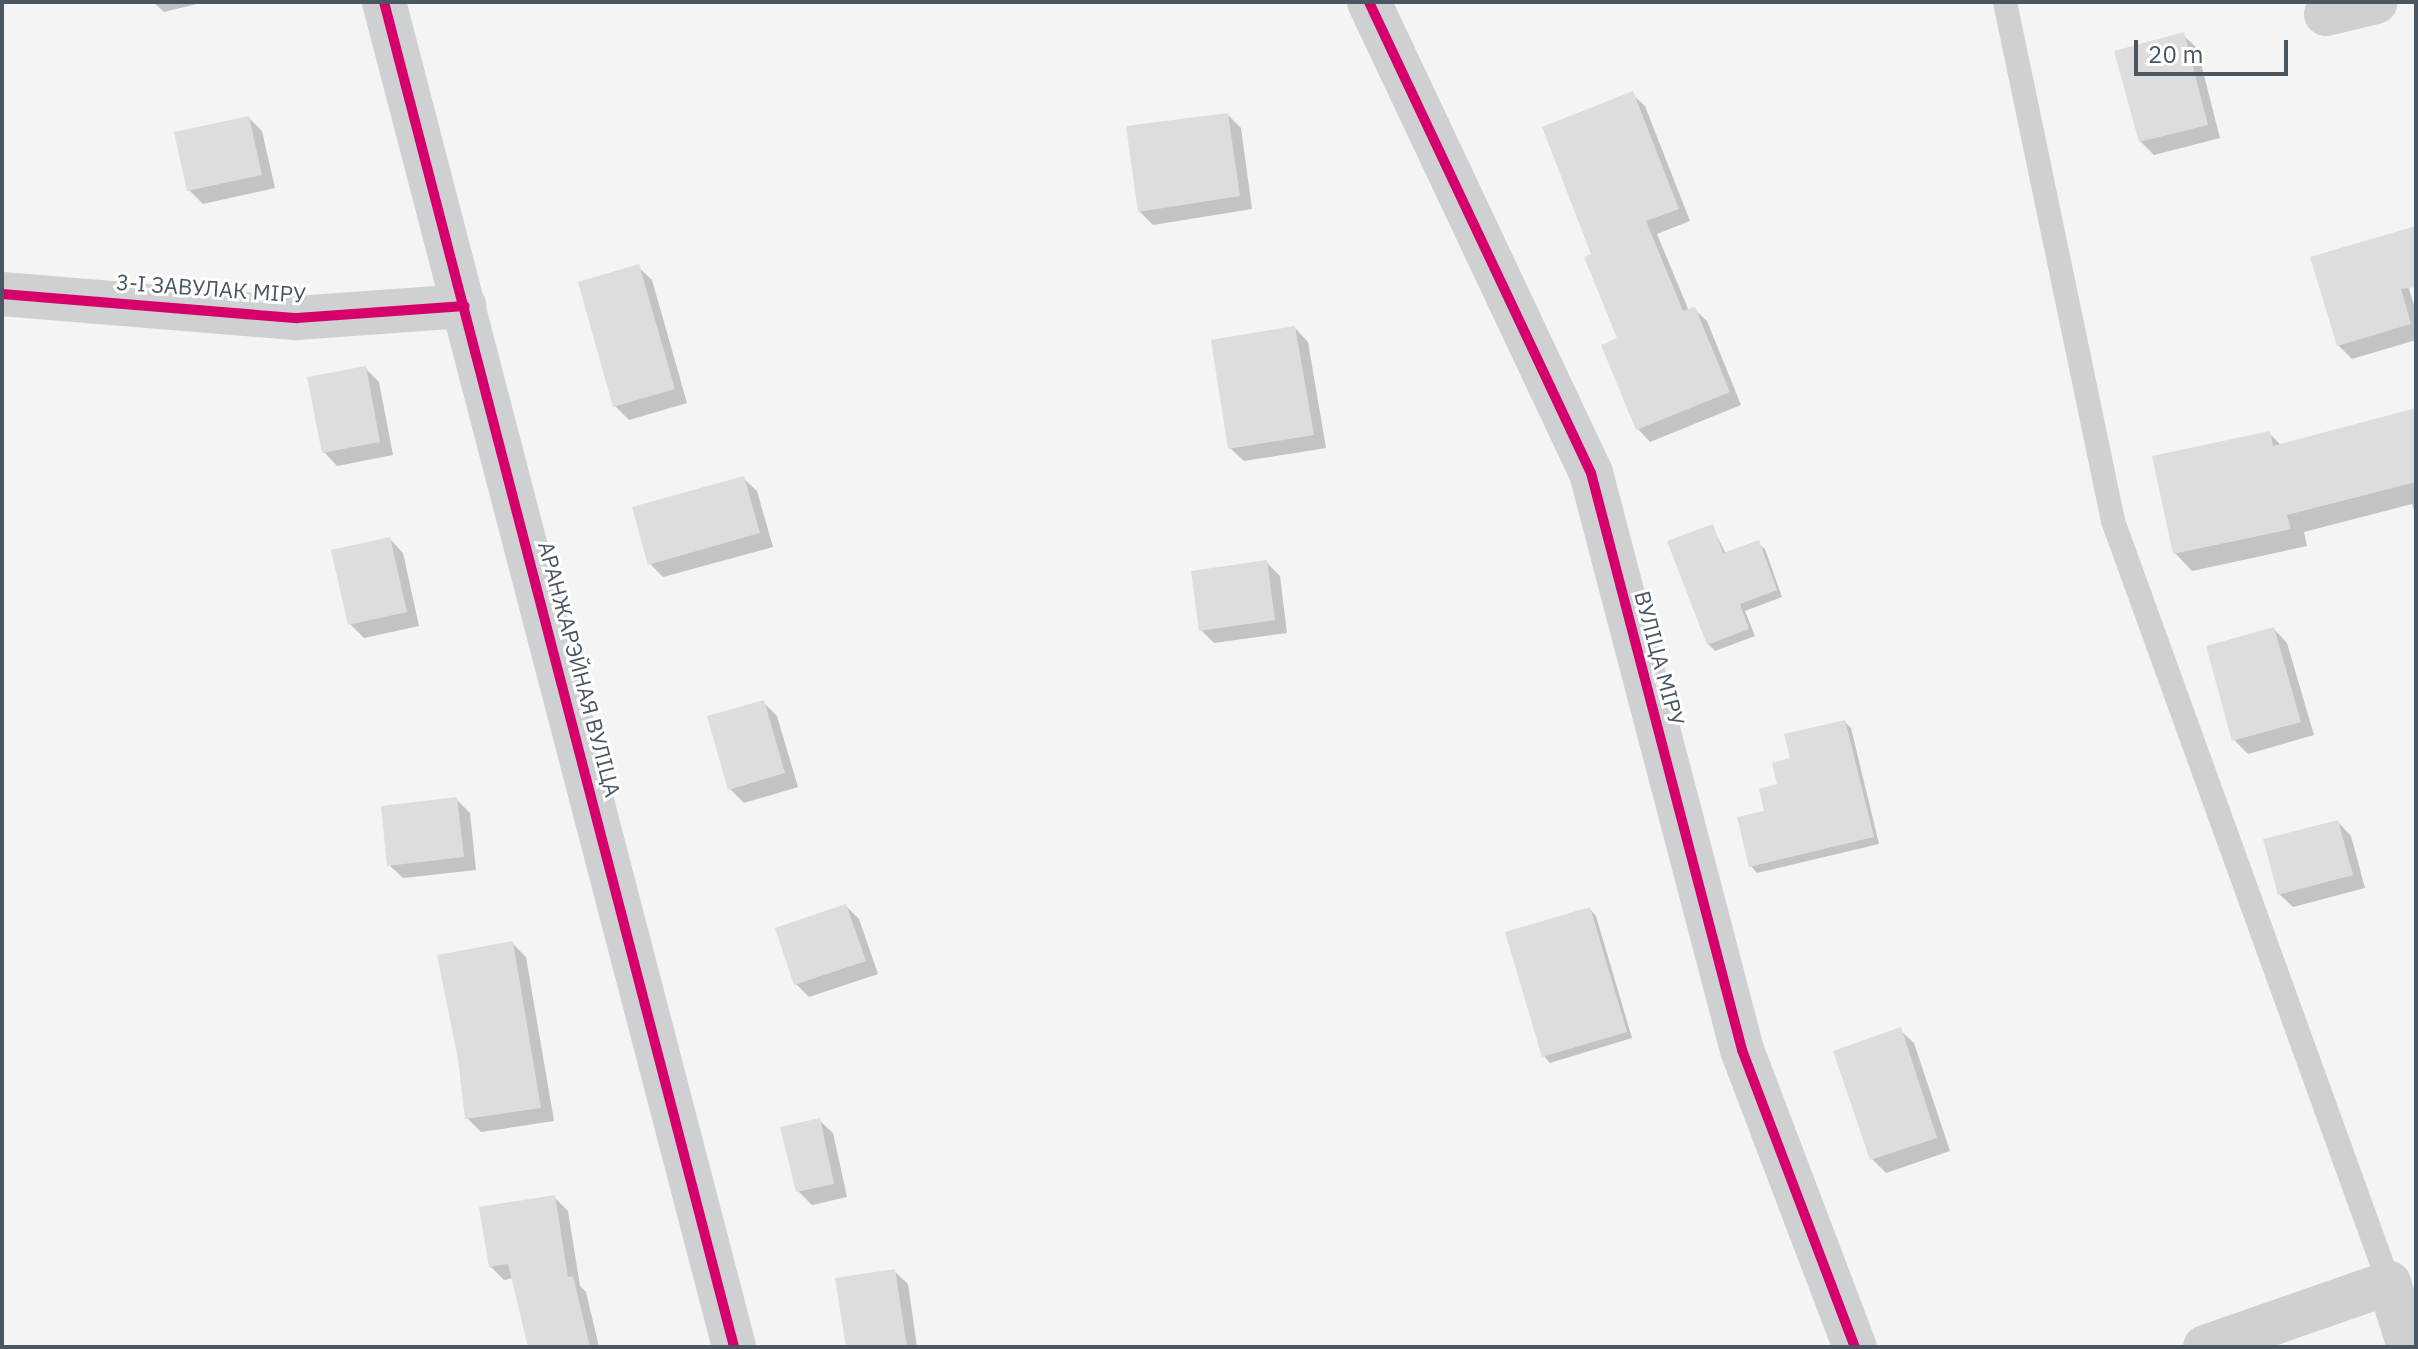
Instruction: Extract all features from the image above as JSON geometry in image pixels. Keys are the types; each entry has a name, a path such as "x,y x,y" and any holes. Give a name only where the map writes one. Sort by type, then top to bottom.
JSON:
{"street":[{"name":"АРАНЖАРЭЙНАЯ ВУЛІЦА","path":"384,2 734,1347"},
{"name":"ВУЛІЦА МІРУ","path":"1369,2 1591,473 1742,1050 1855,1347"},
{"path":"2326,14 2376,2"},
{"name":"3-І ЗАВУЛАК МІРУ","path":"2,294 297,318 465,306"},
{"path":"2205,1347 2389,1283 2409,1347"}],"lane":[{"path":"2005,2 2113,521 2389,1283"}],"building":[{"path":"2184,32 2208,125 2139,142 2114,51"},
{"path":"1633,91 1679,209 1646,221 1683,311 1695,307 1730,392 1636,430 1601,345 1617,338 1584,257 1591,254 1542,127"},
{"path":"1228,113 1240,196 1138,212 1126,126"},
{"path":"249,116 262,175 187,191 174,132"},
{"path":"2416,226 2416,287 2401,289 2411,324 2337,346 2310,257"},
{"path":"639,264 675,389 613,407 578,282"},
{"path":"1295,326 1314,435 1228,449 1211,340"},
{"path":"366,366 380,442 322,453 307,377"},
{"path":"2416,408 2416,482 2287,515 2291,529 2173,554 2152,456 2270,431 2273,446"},
{"path":"744,476 760,533 648,565 632,507"},
{"path":"1713,524 1723,553 1759,540 1777,590 1740,604 1749,629 1707,645 1667,541"},
{"path":"390,537 407,612 348,625 331,550"},
{"path":"1267,560 1275,620 1199,631 1191,571"},
{"path":"2274,627 2301,722 2232,741 2206,646"},
{"path":"764,700 785,773 728,790 707,716"},
{"path":"1845,720 1874,837 1749,867 1737,817 1764,811 1759,789 1777,784 1772,763 1790,758 1784,734"},
{"path":"457,797 464,857 387,866 381,806"},
{"path":"2338,820 2353,875 2278,895 2263,839"},
{"path":"846,904 866,961 794,985 775,928"},
{"path":"1590,907 1627,1032 1542,1057 1505,932"},
{"path":"513,941 541,1108 465,1119 458,1059 437,955"},
{"path":"1901,1027 1937,1138 1870,1160 1833,1051"},
{"path":"820,1118 834,1184 796,1192 780,1127"},
{"path":"555,1195 568,1277 573,1276 590,1347 528,1347 508,1264 489,1267 479,1207"},
{"path":"895,1269 907,1347 846,1347 835,1278"}],"cycle path":[{"path":"384,2 734,1347"},
{"path":"1369,2 1591,473 1742,1050 1855,1347"},
{"path":"2,294 297,318 465,306"}]}
